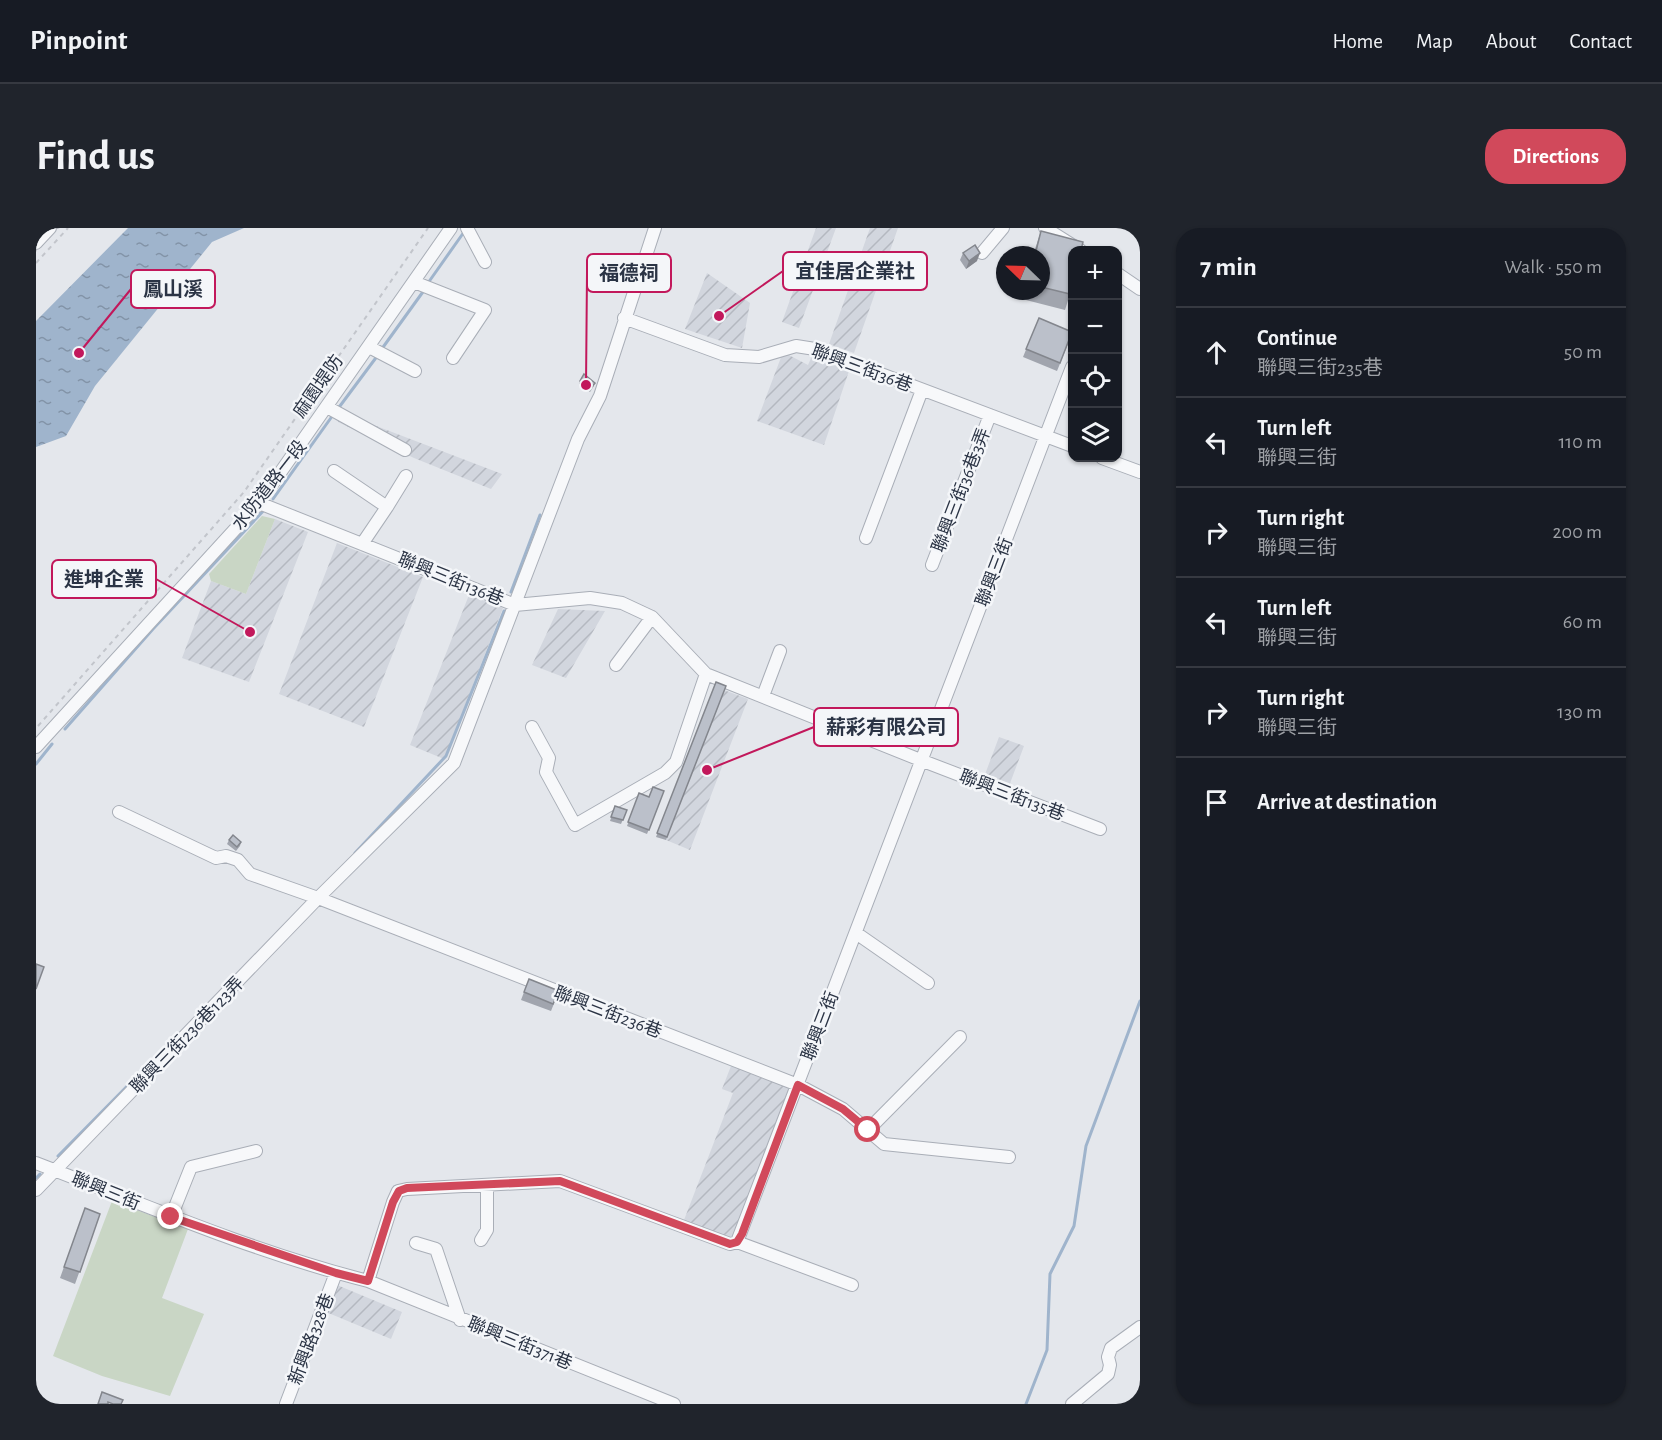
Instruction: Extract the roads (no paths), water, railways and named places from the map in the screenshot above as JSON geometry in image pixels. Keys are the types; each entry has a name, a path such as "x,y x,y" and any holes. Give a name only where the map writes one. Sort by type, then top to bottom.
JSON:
{"street":[{"path":"36,243 50,228"},
{"name":"水防道路一段","path":"36,747 260,504 333,410 422,285 451,228"},
{"path":"318,898 454,763 578,439 600,396 655,228"},
{"path":"982,253 1004,228"},
{"path":"1045,228 1074,246"},
{"path":"468,230 485,262"},
{"path":"1122,277 1140,289"},
{"path":"422,285 485,310 453,358"},
{"name":"聯興三街36巷","path":"624,318 725,355 759,357 796,346 815,349 1068,444"},
{"path":"376,351 415,372"},
{"name":"聯興三街","path":"737,1242 1068,378"},
{"path":"866,538 922,390"},
{"path":"333,410 405,450"},
{"name":"聯興三街36巷3弄","path":"932,565 990,415"},
{"path":"1113,462 1140,472"},
{"path":"334,471 387,507"},
{"path":"362,544 406,476"},
{"name":"聯興三街136巷","path":"260,504 515,605 590,598 622,603 652,617 706,674 923,761"},
{"path":"616,665 652,617"},
{"path":"763,696 780,651"},
{"path":"532,727 549,758 546,772 574,825 665,773 676,762 706,674"},
{"name":"聯興三街135巷","path":"923,761 1100,829"},
{"name":"聯興三街236巷","path":"119,812 216,858 226,856 238,860 250,874 318,898 798,1085 843,1109 884,1144 1009,1157"},
{"name":"聯興三街236巷123弄","path":"36,1190 318,898"},
{"path":"856,933 928,983"},
{"path":"868,1130 960,1037"},
{"path":"171,1217 191,1167 256,1151"},
{"name":"聯興三街","path":"36,1163 171,1217 336,1273 368,1281"},
{"path":"368,1281 393,1202 399,1191 407,1188 560,1181 730,1244 737,1242 852,1285"},
{"path":"481,1240 487,1230 487,1186"},
{"path":"416,1243 436,1249 460,1320"},
{"name":"新興路328巷","path":"286,1404 336,1273"},
{"name":"聯興三街371巷","path":"368,1281 460,1320 674,1404"},
{"path":"1072,1404 1108,1374 1110,1369 1108,1357 1111,1348 1140,1327"}],"water":[{"path":"128,228 244,228 212,242 95,386 66,436 36,447 36,321"}],"waterway":[{"path":"428,283 464,232"},
{"path":"381,350 425,289"},
{"path":"337,410 378,355"},
{"path":"273,499 333,415"},
{"path":"65,729 153,629 266,508"},
{"path":"511,592 540,515"},
{"path":"355,853 446,756 504,611"},
{"path":"36,764 52,744"},
{"path":"1026,1404 1047,1350 1050,1274 1074,1226 1086,1146 1140,1001"},
{"path":"58,1156 152,1061"},
{"path":"36,1178 40,1174"}],"place":[{"name":"宜佳居企業社","path":"719,316"},
{"name":"鳳山溪","path":"79,353"},
{"name":"福德祠","path":"586,385"},
{"name":"進坤企業","path":"250,632"},
{"name":"薪彩有限公司","path":"707,770"}]}
